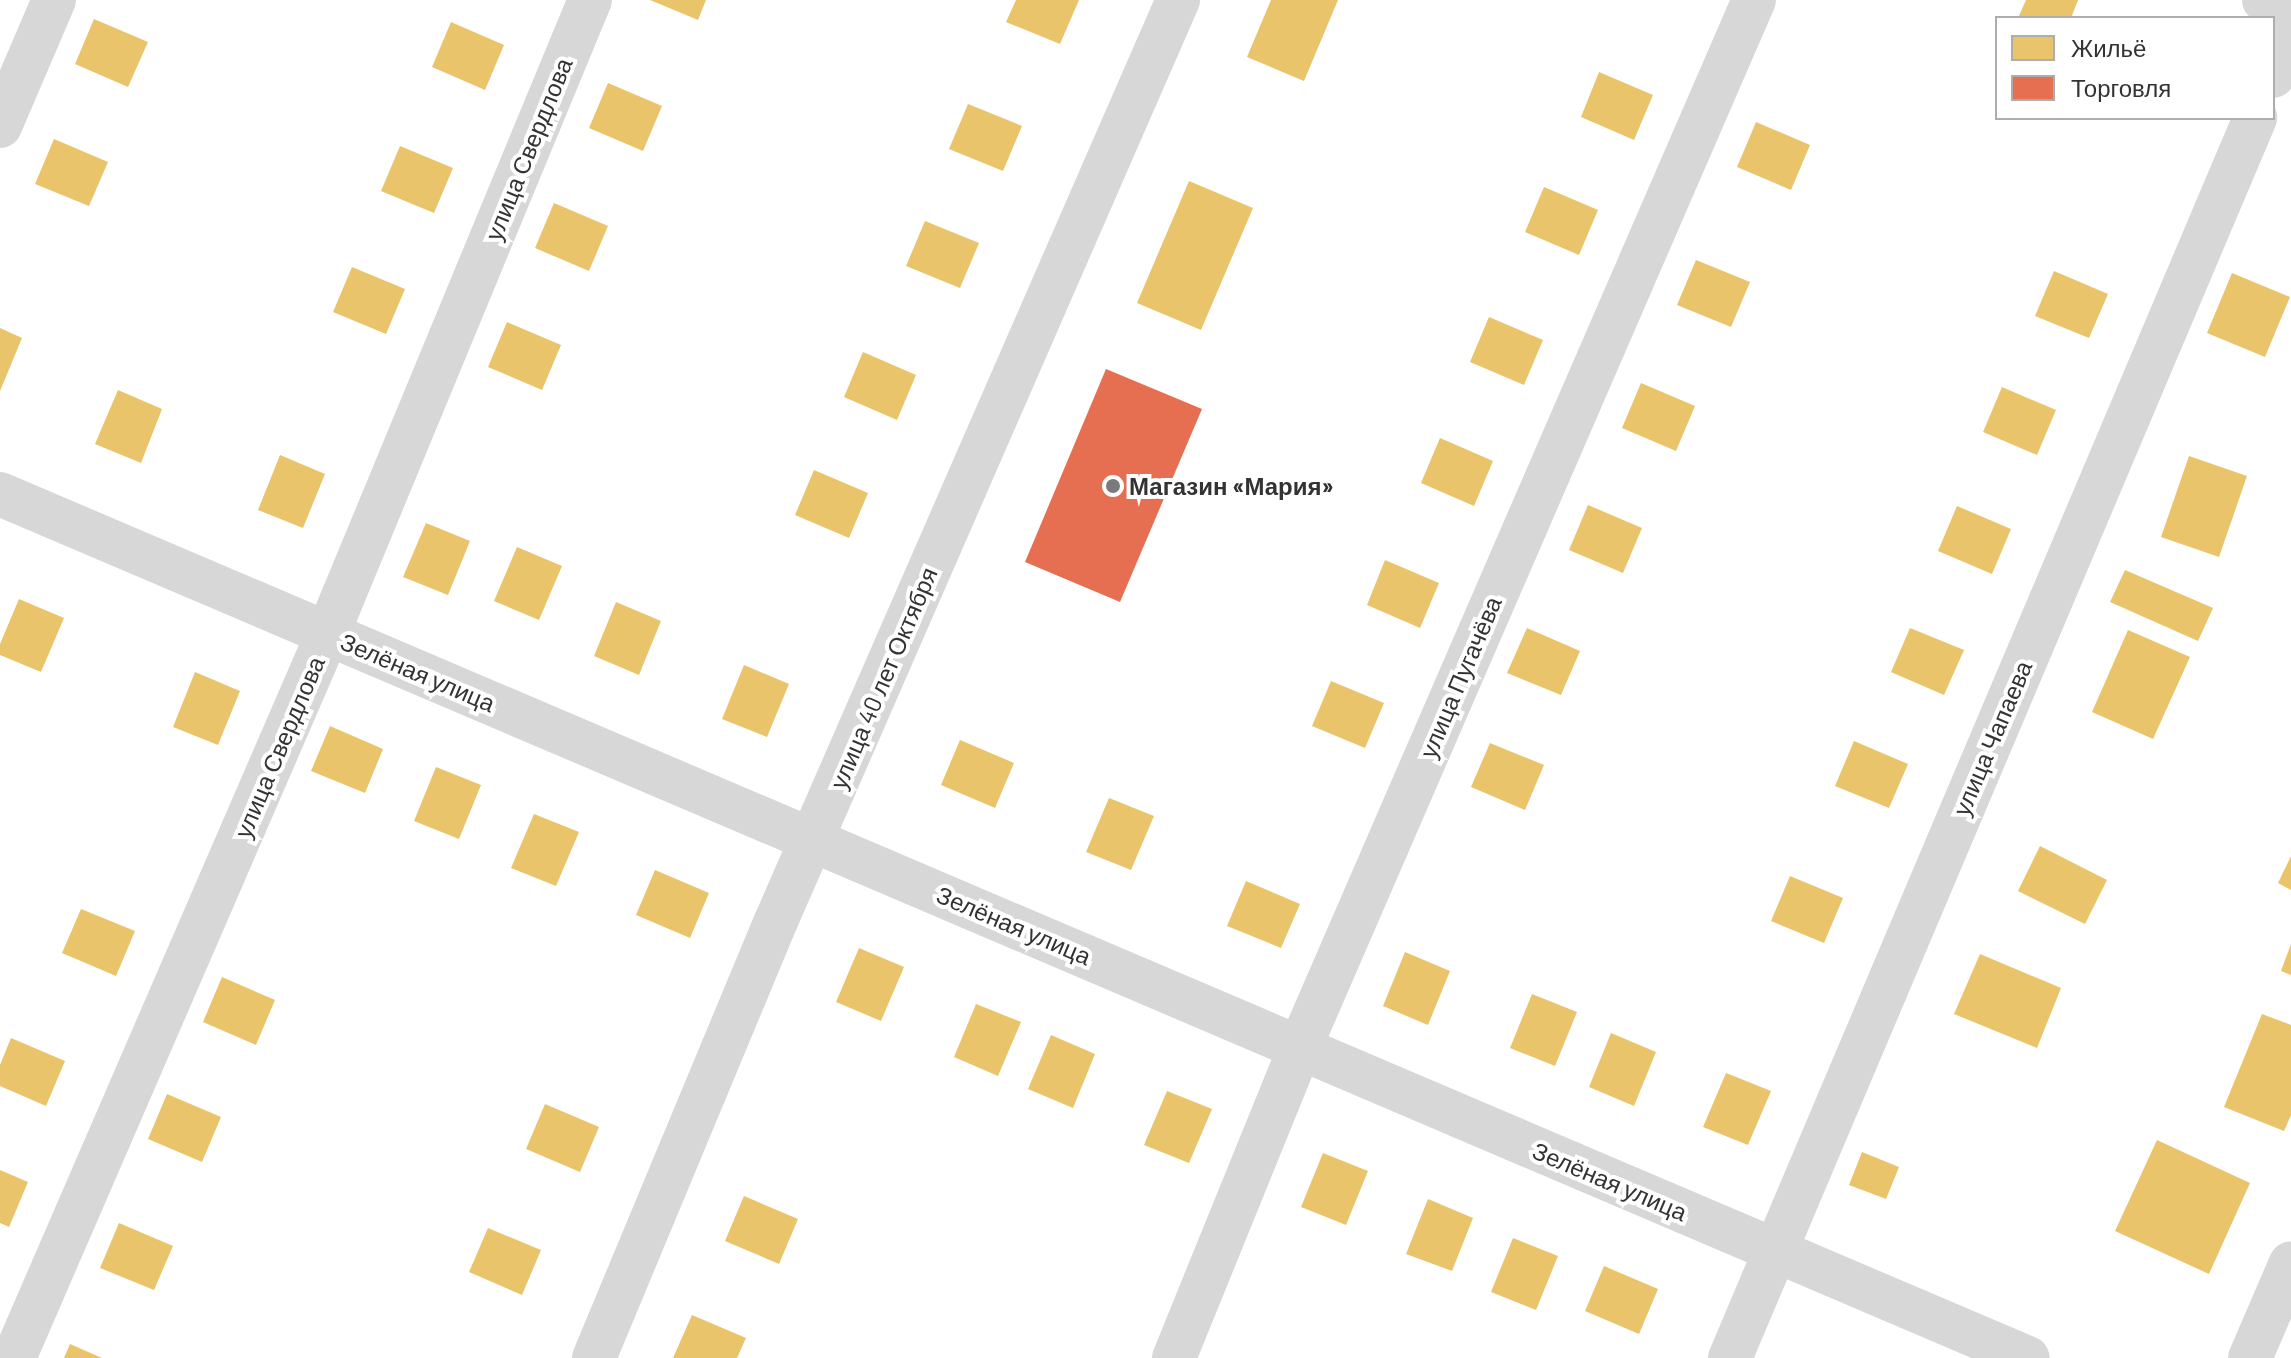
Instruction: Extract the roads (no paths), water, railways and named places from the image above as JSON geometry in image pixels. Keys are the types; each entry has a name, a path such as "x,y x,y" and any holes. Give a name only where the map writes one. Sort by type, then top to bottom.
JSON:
{"street":[{"path":"0,126 54,0"},
{"name":"улица Свердлова","path":"14,1358 328,633 590,0"},
{"name":"улица 40 лет Октября","path":"594,1358 813,839 1178,0"},
{"name":"улица Пугачёва","path":"1174,1358 1300,1047 1754,0"},
{"path":"2264,0 2291,12"},
{"path":"2275,71 2291,33"},
{"name":"улица Чапаева","path":"1730,1358 2254,120"},
{"name":"Зелёная улица","path":"0,494 1300,1047 1774,1253 2028,1358"},
{"path":"2250,1358 2291,1263"}],"place":[{"name":"Магазин «Мария»","path":"1113,486"}]}
